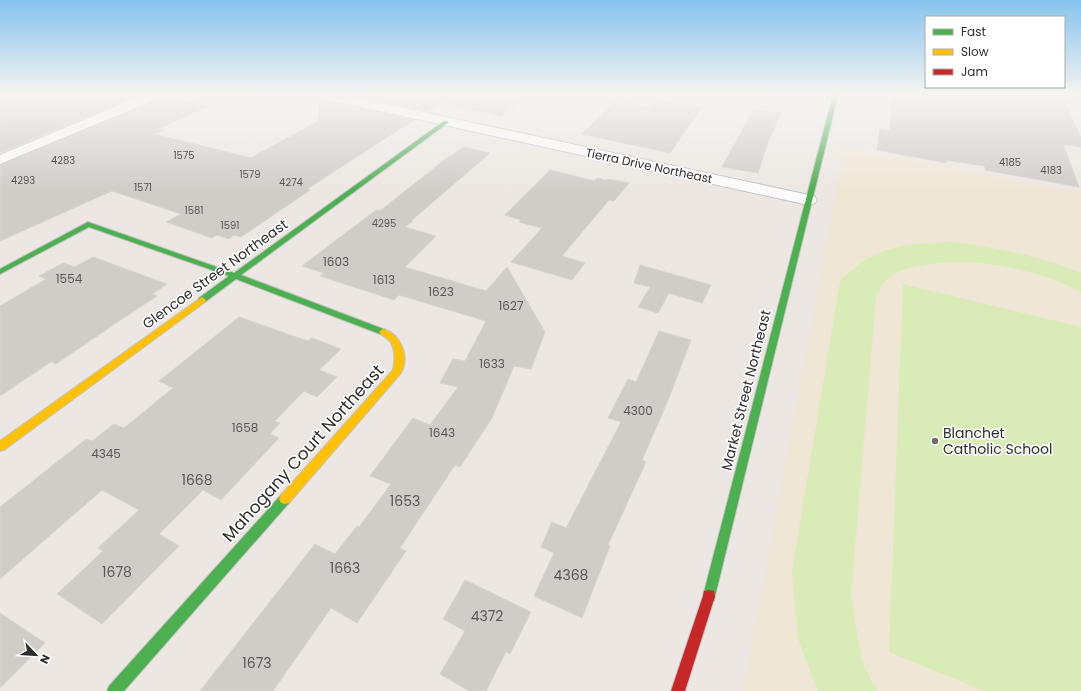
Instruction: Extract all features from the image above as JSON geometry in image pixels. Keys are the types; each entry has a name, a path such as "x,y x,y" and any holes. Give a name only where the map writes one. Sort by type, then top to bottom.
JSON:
{"street":[{"path":"0,160 78,127"},
{"name":"Glencoe Street Northeast","path":"0,447 439,127"},
{"name":"Tierra Drive Northeast","path":"470,127 809,200"},
{"name":"Market Street Northeast","path":"678,691 708,602 827,127"},
{"path":"0,272 88,224 236,276"},
{"name":"Mahogany Court Northeast","path":"114,691 398,370 401,356 398,342 386,333 236,276"}],"shaded area":[{"name":"Blanchet Catholic School","path":"844,148 1081,192 1081,691 743,691"}],"green space":[{"path":"953,242 1018,253 1050,261 1081,273 1081,292 1042,276 1021,270 978,263 935,263 915,267 895,274 888,278 884,283 876,297 851,596 862,662 877,691 818,691 798,639 792,571 840,281 866,260 892,248 905,245"},
{"path":"903,284 1081,327 1081,691 984,691 889,652"}],"building":[{"path":"0,127 61,127 0,153"},
{"path":"92,127 162,127 158,129 163,130 154,134 251,158 307,127 403,127 307,189 310,190 241,237 234,235 229,239 217,235 212,238 166,222 181,214 112,191 0,241 0,165"},
{"path":"589,127 688,127 670,153 582,134"},
{"path":"744,127 775,127 758,173 722,167"},
{"path":"890,127 1076,127 1081,138 1081,147 1063,144 1079,187 985,170 985,166 946,160 947,163 877,150 880,129 890,131"},
{"path":"463,147 490,153 405,227 436,236 405,267 486,291 507,267 545,332 531,369 514,366 492,418 460,467 455,465 400,548 406,551 357,623 331,608 273,691 200,691 315,544 335,554 357,526 359,527 391,484 370,476 413,418 430,425 458,387 440,383 453,359 465,361 486,321 399,295 394,300 320,276 324,273 302,266 376,210 380,211 448,157"},
{"path":"550,170 594,181 597,178 629,183 614,201 609,200 562,256 585,263 572,280 511,262 542,228 519,222 521,220 505,215"},
{"path":"93,257 167,284 152,294 157,296 56,364 51,362 0,396 0,306 46,279 39,276 63,263 75,267"},
{"path":"640,265 711,285 702,303 669,293 658,313 638,307 650,287 634,283"},
{"path":"239,317 308,341 312,338 341,349 319,370 337,377 317,397 304,391 275,421 280,423 270,434 279,438 221,500 203,490 159,534 179,546 102,624 57,594 103,551 98,548 139,510 102,490 0,579 0,507 86,439 92,441 114,424 124,428 173,388 159,381"},
{"path":"659,331 691,340 667,403 642,460 646,462 608,545 610,546 582,618 534,596 554,553 541,547 552,522 566,528 621,422 608,418 628,379 636,382"},
{"path":"465,580 531,612 510,654 506,652 486,691 469,691 440,674 465,631 443,619"},
{"path":"0,613 45,643 0,688"}],"traffic: fast":[{"path":"202,300 439,127"},
{"path":"709,596 828,127"},
{"path":"0,272 88,224 236,276 383,332"},
{"path":"114,691 285,499"}],"traffic: slow":[{"path":"0,447 202,300"},
{"path":"285,499 398,371 398,348 393,339 383,332"}],"traffic: jam":[{"path":"678,691 709,596"}],"place":[{"name":"Blanchet Catholic School","path":"935,441"}]}
